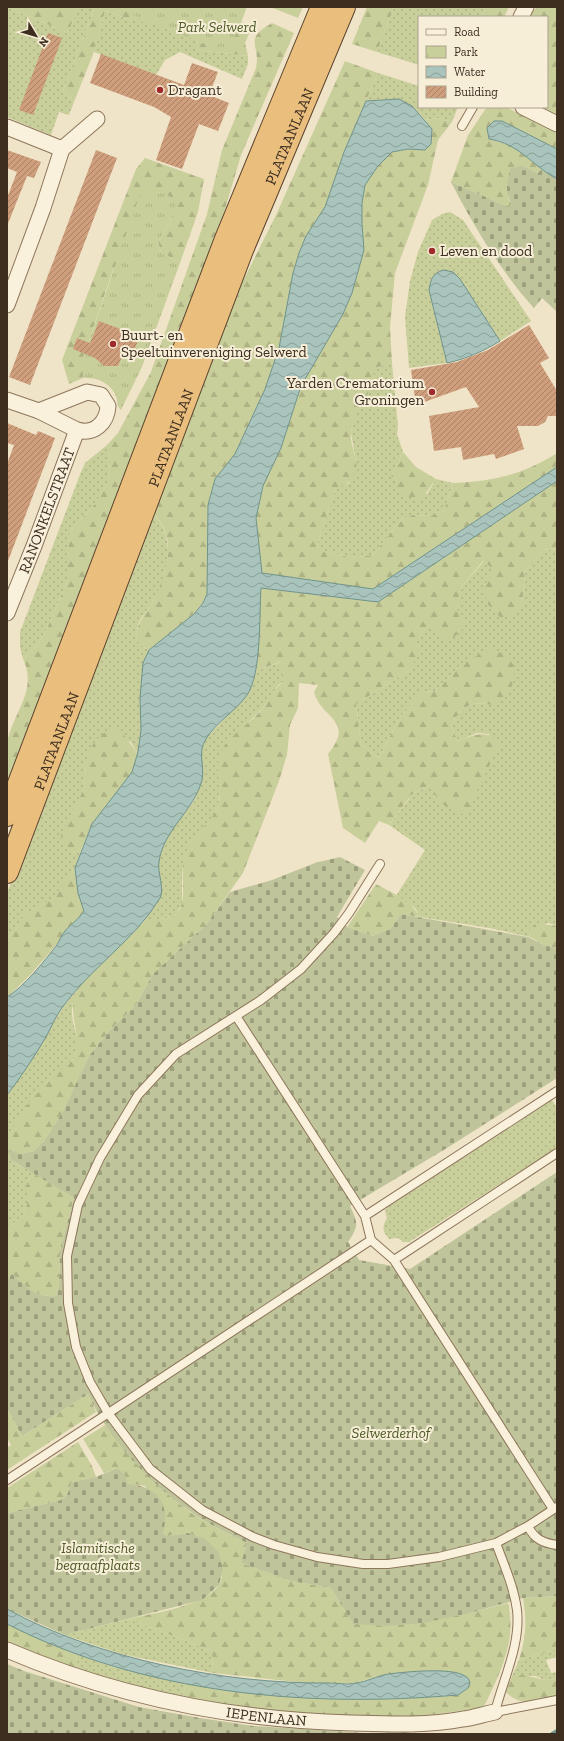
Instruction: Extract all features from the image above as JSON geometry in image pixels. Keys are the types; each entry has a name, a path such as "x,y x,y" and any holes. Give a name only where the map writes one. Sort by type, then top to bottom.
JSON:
{"highway":[{"name":"PLATAANLAAN","path":"7,815 226,239 322,7"},
{"name":"PLATAANLAAN","path":"7,872 242,250 344,7"}],"street":[{"path":"522,16 526,7"},
{"path":"525,108 557,124"},
{"path":"7,305 43,208 62,149 97,119"},
{"path":"7,127 62,149"},
{"path":"7,400 77,430 88,431 102,423 108,406 101,395 87,392 38,412"},
{"name":"RANONKELSTRAAT","path":"7,613 34,546 77,430"},
{"name":"IEPENLAAN","path":"7,1650 41,1664 142,1697 202,1709 320,1722 394,1724 462,1720 495,1712"}],"lane":[{"path":"462,126 472,108"},
{"path":"236,1016 365,1216 371,1240 394,1260 555,1508 528,1526 496,1543 439,1557 388,1564 363,1564 317,1557 274,1545 253,1537 202,1510 150,1469 108,1413 90,1382 76,1347 68,1303 67,1256 78,1205 100,1158 138,1095 176,1054 261,1000 301,969 316,954 349,913 380,864"},
{"path":"365,1216 557,1091"},
{"path":"394,1260 557,1153"},
{"path":"7,1480 371,1240"},
{"path":"528,1526 533,1535 545,1543 557,1545"},
{"path":"495,1712 515,1646 517,1612 515,1596 496,1543"},
{"name":"IEPENLAAN","path":"495,1712 557,1700"}],"green space":[{"path":"7,7 68,33 78,7 95,7 63,91 74,102 69,115 59,112 51,135 7,117"},
{"path":"7,7 78,7 68,33"},
{"path":"95,7 207,7 252,27 245,43 248,56 198,50 195,17 172,27 131,20 105,11 94,52 74,102 63,91"},
{"name":"Park Selwerd","path":"114,7 247,7 229,54"},
{"path":"270,7 303,7 298,18"},
{"path":"367,7 394,7 377,52 352,44"},
{"path":"394,7 486,7 482,16 418,16 418,65 377,52"},
{"path":"486,7 509,7 504,16 482,16"},
{"path":"537,7 557,8 557,116 540,108 548,108 548,16 528,16"},
{"path":"105,11 131,20 195,17 198,50 248,56 248,64 242,79 180,52 165,60 156,75 94,52"},
{"path":"272,23 294,33 241,155 221,223 7,787 7,746 9,734 26,693 28,682 27,671 23,659 34,649 45,633 67,582 67,556 71,530 95,504 108,482 110,462 107,445 118,433 151,372 207,214 222,150 256,68 257,60 255,38 263,29"},
{"path":"345,61 378,73 344,152 325,207 306,236 299,253 293,273 279,348 265,389 235,454 215,479 208,505 207,594 196,611 189,618 149,650 137,643 137,630 159,588 168,554 168,543 165,532 160,522 152,513 237,293 276,215"},
{"path":"378,73 418,86 418,108 458,108 452,122 438,118 425,120 412,106 366,101"},
{"path":"486,108 508,108 557,133 557,149 502,121 489,139 513,146 541,169 538,173 523,166 508,198 512,204 509,207 451,182 468,135"},
{"path":"438,118 452,122 438,140 428,185 395,273 390,327 392,363 381,366 374,373 367,396 353,422 351,439 356,459 355,473 351,480 335,491 317,545 319,552 332,552 351,558 373,555 401,520 413,515 430,516 444,511 453,483 482,481 507,476 532,467 557,453 557,467 373,589 262,573 256,518 263,486 281,448 301,386 343,314 364,250 362,203 365,185 378,166 392,152 408,149 425,150 431,144 432,129 425,120"},
{"path":"145,158 204,179 198,212 180,263 161,252 158,242 171,220 113,270 83,358 83,378 69,384 62,360 136,169"},
{"path":"523,166 538,173 541,169 557,179 557,317 556,311 542,298 534,308 510,279 488,248 451,182 509,207 512,204 509,200 507,186 511,168"},
{"path":"152,188 177,200 171,220 158,242 161,252 180,263 142,367 121,410 118,407 116,396 110,387 102,381 93,378 83,378 83,358 141,191"},
{"path":"450,212 463,220 531,321 500,341 460,279 429,290 447,363 409,368 405,317 410,281 418,252 432,220 442,214"},
{"path":"392,363 398,426 397,434 403,452 391,476 396,479 399,488 427,494 436,479 453,483 444,511 430,516 413,515 401,520 373,555 351,558 332,552 319,552 317,545 335,491 340,486 349,483 356,461 351,433 354,417 368,392 372,376 377,369 385,364"},
{"path":"107,445 110,462 108,482 95,504 71,530 67,556 67,582 45,633 34,649 23,659 20,647 20,632 81,472 85,463"},
{"path":"403,452 416,467 436,479 421,500 399,494 396,479 391,476"},
{"path":"557,481 557,549 543,550 525,572 522,605 513,617 500,617 486,602 485,585 495,570 483,561 462,586 457,609 465,619 462,630 447,643 434,629 425,629 416,643 419,651 410,670 356,704 361,744 379,758 400,717 423,692 435,691 461,665 490,648 503,654 514,665 514,679 512,685 503,697 492,705 472,704 458,714 451,727 458,741 480,734 490,736 501,742 465,815 448,808 439,801 434,791 433,784 409,796 389,825 379,821 365,843 343,828 328,754 336,743 339,734 338,727 318,701 314,692 318,685 299,683 298,708 290,725 287,755 279,781 243,873 206,925 153,974 136,1005 110,1030 89,1056 62,1113 44,1141 34,1151 21,1154 7,1149 10,1135 23,1110 74,1058 77,1049 77,1041 73,1007 77,990 119,944 142,923 168,918 177,914 180,909 183,896 183,862 185,855 191,843 214,814 219,802 220,789 218,763 222,750 232,737 258,714 274,690 283,682 280,662 255,671 261,588 378,602"},
{"path":"152,513 160,522 165,532 168,544 168,556 159,591 141,619 137,629 137,643 149,650 143,670 141,690 141,733 138,754 130,741 86,763 84,789 62,835 74,853 81,850 75,868 52,899 26,914 7,940 7,893"},
{"path":"557,549 557,926 548,923 529,931 530,937 489,928 420,917 415,908 396,896 425,850 389,825 409,799 409,796 433,784 490,734 477,733 458,741 451,727 458,714 472,704 492,705 461,665 435,691 423,692 400,717 379,758 361,744 356,704 410,670 416,643 425,629 434,629 457,609 462,586 484,561 496,570 485,585 522,605 525,572 543,550"},
{"path":"281,662 283,682 278,685 262,709 231,739 219,758 220,793 218,807 212,818 192,842 182,870 182,903 178,912 173,917 143,922 161,896 158,863 164,844 173,828 194,801 202,779 201,753 205,739 247,695 254,680 255,671"},
{"path":"113,728 123,734 138,754 132,772 92,824 81,850 75,853 64,846 61,835 84,789 86,763 93,744 101,735"},
{"name":"Selwerderhof","path":"340,857 365,870 337,917 347,927 373,936 391,928 401,914 528,937 544,945 557,948 557,1078 447,1148 350,1206 355,1217 356,1228 348,1242 359,1260 410,1269 557,1172 557,1596 523,1598 470,1613 423,1623 385,1626 353,1624 331,1588 291,1581 241,1563 247,1543 213,1526 194,1514 178,1503 147,1476 107,1428 88,1394 22,1436 7,1408 7,1280 12,1274 27,1287 37,1293 56,1296 59,1285 60,1250 74,1198 11,1160 7,1149 21,1154 34,1151 44,1141 62,1113 89,1056 110,1030 136,1005 153,974 206,925 230,892 272,880 315,863"},
{"path":"75,868 78,893 84,910 76,922 65,931 57,944 31,974 9,996 7,994 7,940 25,914 52,899"},
{"path":"376,884 406,901 412,906 420,917 401,914 391,928 373,936 347,927"},
{"path":"536,923 557,926 557,948 544,945 530,937 529,931"},
{"path":"77,990 72,1012 77,1040 74,1058 55,1077 32,1104 13,1133 9,1147 10,1158 17,1164 33,1173 27,1183 27,1204 23,1216 7,1228 7,1095 25,1069 58,1015"},
{"path":"552,1100 557,1108 557,1148 409,1242 403,1242 398,1238 389,1239 385,1234 384,1229 384,1224 387,1218 385,1211 388,1207"},
{"path":"33,1173 74,1198 60,1250 59,1285 56,1296 37,1293 27,1287 12,1274 7,1280 7,1228 23,1216 27,1204 27,1183"},
{"path":"88,1394 96,1412 7,1470 7,1448 11,1445 7,1438 7,1408 22,1436"},
{"path":"105,1425 157,1484 180,1505 206,1522 247,1543 241,1563 291,1581 331,1588 353,1624 470,1613 508,1603 510,1617 509,1644 496,1682 484,1707 420,1716 356,1718 290,1713 181,1698 187,1683 255,1693 356,1699 389,1699 458,1695 468,1688 430,1672 387,1674 355,1683 306,1683 213,1673 212,1651 129,1619 178,1608 202,1598 212,1592 219,1585 222,1577 222,1569 219,1552 188,1533 168,1536 163,1533 165,1514 145,1486 127,1483 117,1468 104,1473 83,1439"},
{"path":"78,1442 92,1466 96,1477 72,1482 67,1495 61,1500 7,1513 7,1488"},
{"name":"Islamitische begraafplaats","path":"117,1468 125,1475 127,1483 152,1491 161,1500 164,1506 165,1516 163,1533 168,1536 188,1533 205,1539 219,1552 223,1570 219,1585 202,1600 65,1635 7,1609 7,1513 61,1500 67,1495 72,1482 96,1477"},
{"path":"557,1596 557,1649 519,1660 525,1629 523,1598"},
{"path":"129,1619 212,1651 213,1673 121,1654 65,1635"},
{"path":"7,1624 76,1654 78,1672 7,1645"},
{"path":"557,1649 557,1657 546,1660 551,1673 557,1672 557,1679 545,1680 535,1676 512,1676 519,1660"},
{"path":"76,1654 114,1667 187,1683 181,1698 78,1672"},
{"path":"7,1664 24,1671 139,1707 200,1718 253,1726 366,1733 409,1732 409,1734 7,1734"},
{"path":"524,1675 545,1680 557,1679 557,1696 530,1702 517,1700 512,1697 506,1692 512,1676"}],"water":[{"path":"399,99 412,106 432,129 431,144 425,150 408,149 392,152 378,166 365,185 362,203 364,250 352,293 343,314 301,386 281,448 263,486 256,518 262,573 373,589 557,467 557,481 378,602 261,588 259,643 252,685 247,695 215,727 203,744 203,775 198,791 166,840 162,851 159,862 162,890 160,898 138,927 73,994 55,1019 37,1052 7,1095 7,997 34,973 57,945 64,933 84,911 78,893 75,868 92,824 132,772 138,752 141,730 140,698 143,663 149,650 194,614 203,603 207,594 208,505 215,479 235,454 265,389 279,348 293,273 299,253 306,236 325,207 344,152 366,101"},
{"path":"494,121 502,121 557,149 557,179 509,145 489,139 487,128"},
{"path":"443,270 453,272 460,279 500,341 475,354 447,363 429,290 433,277 436,273"},
{"path":"7,1609 43,1627 81,1642 121,1655 205,1673 247,1679 353,1684 388,1674 416,1671 439,1671 458,1673 467,1677 470,1683 468,1688 458,1695 401,1699 285,1697 227,1691 170,1681 114,1666 60,1648 7,1624"}],"building":[{"path":"48,33 62,38 33,115 19,110"},
{"name":"Dragant","path":"101,54 184,85 192,63 218,72 209,95 229,103 218,131 199,124 182,169 156,160 171,117 154,107 90,83"},
{"path":"7,150 41,162 34,178 27,176 7,226 7,198 17,172 7,168"},
{"path":"96,150 117,158 30,385 9,377"},
{"name":"Buurt- en Speeltuinvereniging Selwerd","path":"99,321 131,333 130,335 139,338 133,353 125,349 118,366 104,366 95,358 73,349 77,338 90,343"},
{"name":"Yarden Crematorium Groningen","path":"529,325 549,358 540,363 557,391 557,416 548,416 545,422 538,426 517,426 524,449 496,459 494,454 463,460 461,447 434,451 429,416 479,407 466,387 416,405 411,370 457,362 488,350"},
{"path":"7,423 36,435 38,431 55,438 8,561 7,464 14,445 7,443"}],"waterway":[{"path":"552,1734 557,1731"}],"place":[{"name":"Dragant","path":"160,90"},
{"name":"Leven en dood","path":"432,251"},
{"name":"Buurt- en Speeltuinvereniging Selwerd","path":"113,344"},
{"name":"Yarden Crematorium Groningen","path":"432,392"}]}
